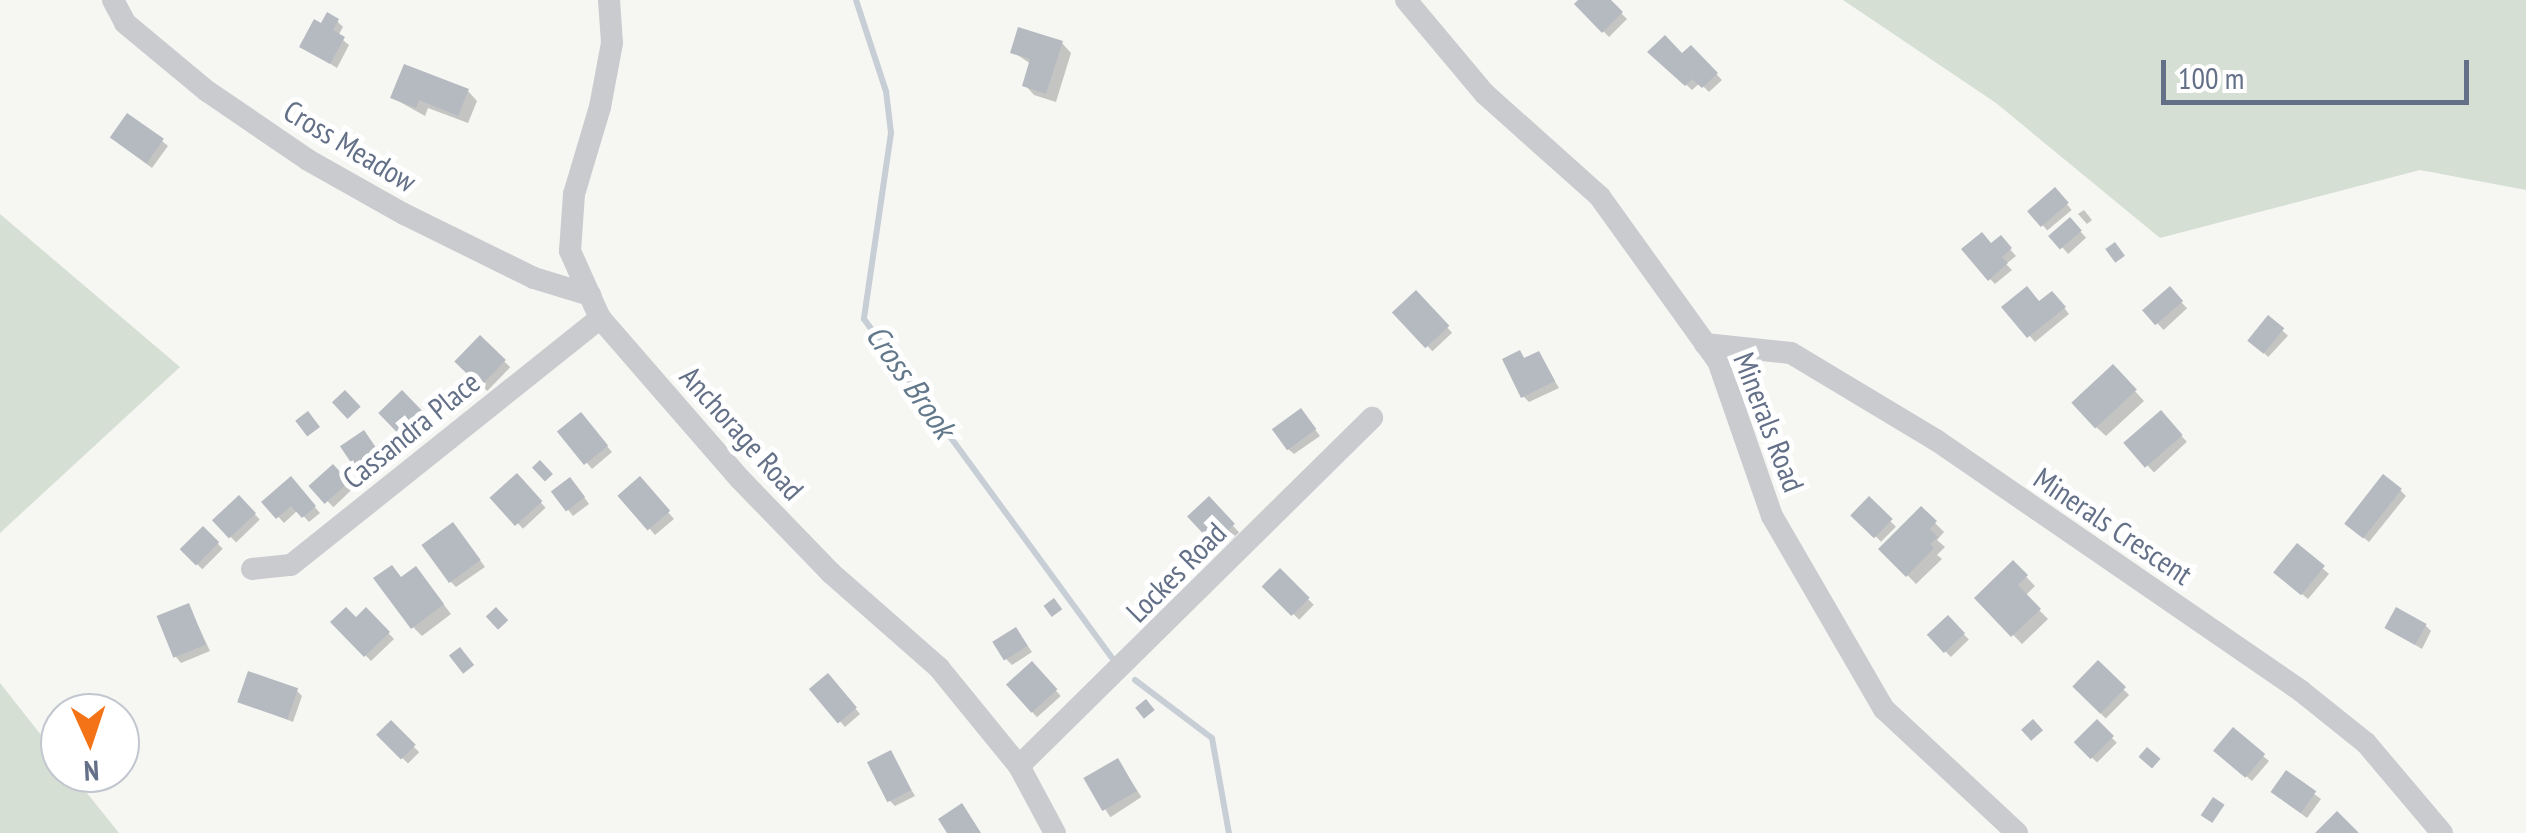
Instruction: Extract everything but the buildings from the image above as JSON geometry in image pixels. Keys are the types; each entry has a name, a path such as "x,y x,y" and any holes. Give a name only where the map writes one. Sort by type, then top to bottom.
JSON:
{"street":[{"name":"Cross Meadow","path":"113,0 125,23 194,80 308,160 517,270 590,295"},
{"name":"Anchorage Road","path":"610,0 612,43 600,107 574,194 570,251 600,318 792,532 939,668 1019,766 1054,833"},
{"name":"Minerals Road","path":"1406,0 1485,94 1600,197 1718,361 1772,516 1884,709 2017,833"},
{"name":"Cassandra Place","path":"252,569 291,565 600,318"},
{"name":"Minerals Crescent","path":"1705,344 1791,353 1936,440 2301,691 2366,744 2442,833"},
{"name":"Lockes Road","path":"1019,766 1372,418"}],"shaded area":[{"path":"1843,0 2526,0 2526,190 2420,170 2160,238 1996,103"},
{"path":"0,214 180,367 0,533"},
{"path":"0,683 40,734 40,793 87,793 119,833 0,833"}],"waterway":[{"name":"Cross Brook","path":"856,0 886,91 891,133 864,319 1112,658"},
{"name":"Cross Brook","path":"1135,680 1212,738 1229,833"}]}
